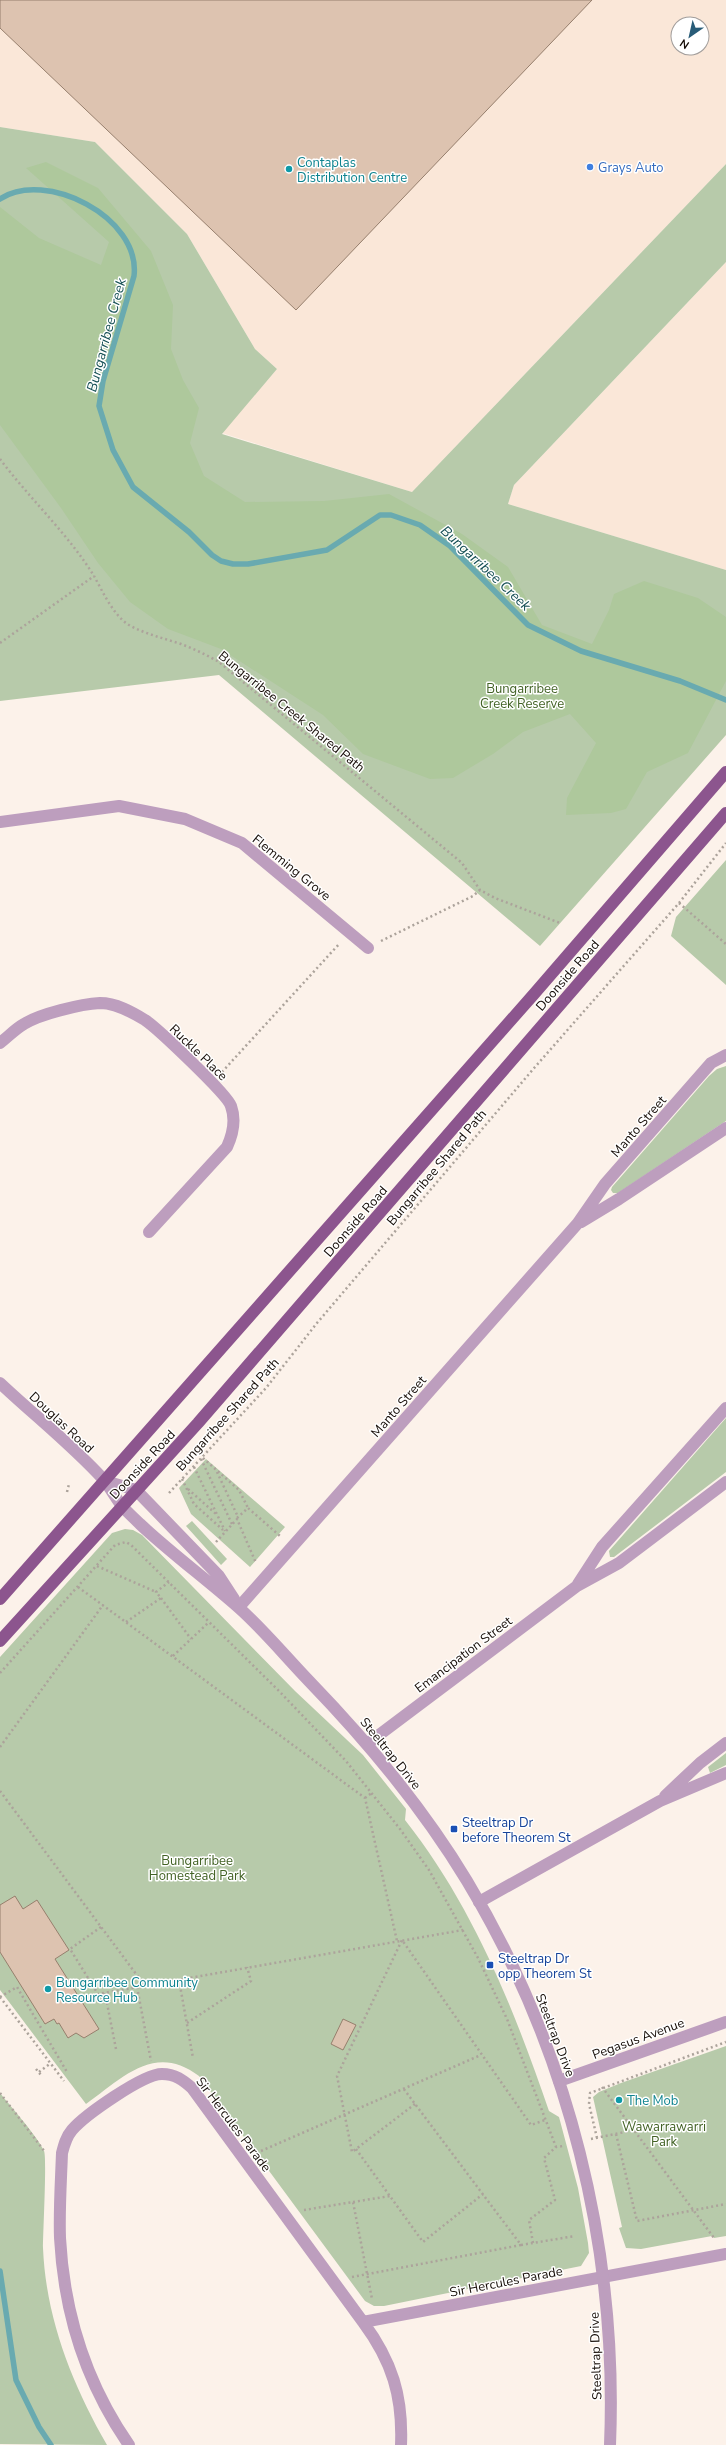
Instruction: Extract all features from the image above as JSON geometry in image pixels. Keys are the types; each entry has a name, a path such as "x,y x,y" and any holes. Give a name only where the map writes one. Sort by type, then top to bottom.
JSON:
{"main road":[{"name":"Doonside Road","path":"0,1599 534,994 726,772"},
{"name":"Doonside Road","path":"0,1641 198,1423 726,813"}],"street":[{"name":"Flemming Grove","path":"0,822 118,806 185,819 242,843 368,948"},
{"name":"Ruckle Place","path":"0,1043 24,1024 47,1014 100,1003 123,1008 146,1021 212,1083 230,1105 234,1123 232,1137 227,1147 149,1232"},
{"name":"Manto Street","path":"239,1607 578,1223 605,1184 711,1063 726,1055"},
{"name":"Manto Street","path":"578,1223 619,1200 726,1128"},
{"name":"Douglas Road","path":"0,1383 105,1481 122,1506"},
{"name":"Emancipation Street","path":"577,1586 602,1547 726,1408"},
{"name":"Douglas Road","path":"105,1481 136,1490"},
{"name":"Emancipation Street","path":"367,1744 577,1586 618,1563 726,1482"},
{"name":"Steeltrap Drive","path":"136,1490 219,1576 239,1607"},
{"name":"Steeltrap Drive","path":"122,1506 210,1585 239,1607 367,1744 421,1813 479,1902 523,1989 559,2081 590,2192 603,2277 611,2348 610,2445"},
{"path":"660,1801 700,1762 726,1743"},
{"path":"479,1902 660,1801 726,1773"},
{"name":"Pegasus Avenue","path":"559,2081 726,2022"},
{"name":"Sir Hercules Parade","path":"129,2445 118,2429 85,2365 67,2304 60,2237 62,2153 65,2142 77,2125 139,2080 154,2074 170,2074 180,2078 192,2088 363,2322 726,2254"},
{"path":"363,2322 384,2352 392,2373 398,2393 402,2422 401,2445"}],"path":[{"name":"Bungarribee Creek Shared Path","path":"0,459 25,492 54,524 94,576 99,588 128,624 148,634 181,644 219,662 462,863 480,890 495,898 560,923"},
{"path":"0,643 94,576"},
{"name":"Bungarribee Shared Path","path":"169,1493 266,1388 317,1323 464,1149 679,903 726,843"},
{"path":"368,948 473,896 480,890"},
{"path":"679,903 726,944"},
{"path":"212,1083 350,932"},
{"path":"202,1459 239,1490 248,1508 280,1536"},
{"path":"202,1459 232,1524"},
{"path":"194,1467 225,1531"},
{"path":"216,1470 256,1563"},
{"path":"182,1480 194,1504 225,1531"},
{"path":"67,1492 69,1484"},
{"path":"186,1487 218,1516"},
{"path":"216,1542 248,1508"},
{"path":"0,1673 97,1566 114,1545 126,1542 169,1582 279,1691 373,1792 429,1870 463,1930 507,2019 556,2147 544,2158 555,2200 529,2220 532,2243"},
{"path":"97,1566 156,1592 191,1639"},
{"path":"156,1592 169,1582"},
{"path":"78,1587 365,1798 397,1941"},
{"path":"126,1622 161,1598"},
{"path":"0,1747 104,1605"},
{"path":"173,1656 208,1622"},
{"path":"0,1791 145,1986"},
{"path":"365,1798 373,1792"},
{"path":"101,1927 70,1948 98,1994 463,1930"},
{"path":"402,1940 531,2125 545,2120"},
{"path":"402,1940 337,2076 343,2114 352,2152 415,2104"},
{"path":"187,2023 250,1981 247,1967"},
{"path":"179,1980 193,2058"},
{"path":"64,2081 0,1997 16,1987 67,2072"},
{"path":"136,1987 154,2074"},
{"path":"105,1993 116,2048"},
{"path":"634,2130 597,2138 588,2098 590,2093 602,2087 726,2042"},
{"path":"261,2151 481,2055"},
{"path":"36,2069 40,2074 51,2063"},
{"path":"602,2087 714,2238"},
{"path":"403,2088 521,2244"},
{"path":"0,2093 45,2152"},
{"path":"616,2134 637,2221 726,2204"},
{"path":"356,2149 423,2242 483,2194"},
{"path":"304,2210 390,2196"},
{"path":"353,2202 372,2299"},
{"path":"352,2277 521,2244 575,2236"}],"shaded area":[{"path":"0,0 726,0 726,164 412,492 222,433 277,369 255,349 187,234 95,142 0,127"},
{"path":"726,262 726,570 508,504 514,485"}],"green space":[{"name":"Bungarribee Creek Reserve","path":"0,127 95,142 187,234 255,349 277,369 222,434 412,492 726,164 726,262 514,485 508,504 726,570 726,735 540,946 219,675 0,701"},
{"path":"46,162 98,188 151,251 173,305 171,349 183,380 199,408 190,443 204,476 245,502 324,501 389,494 462,534 508,567 542,625 592,644 609,610 614,594 644,581 698,598 726,617 726,681 688,753 647,772 626,809 611,813 566,815 567,798 596,743 570,714 523,732 493,754 453,778 430,779 363,754 323,715 221,649 168,629 130,602 98,563 61,508 0,425 0,207 39,238 101,265 109,242 26,168"},
{"path":"726,860 726,985 671,936 676,917"},
{"path":"726,1066 726,1121 618,1193 613,1193 611,1190 612,1187 709,1076 717,1069"},
{"path":"726,1418 726,1472 614,1557 610,1557 609,1551"},
{"path":"206,1459 285,1527 250,1567 191,1514 179,1488"},
{"path":"192,1521 227,1559 221,1565 186,1526"},
{"name":"Bungarribee Homestead Park","path":"125,1529 133,1530 142,1535 295,1691 363,1755 406,1809 405,1820 451,1887 471,1923 506,1997 536,2073 549,2111 559,2117 578,2188 588,2243 589,2253 581,2266 384,2306 374,2306 365,2301 199,2076 183,2066 168,2062 153,2063 126,2075 86,2104 0,1990 0,1657 112,1533"},
{"path":"726,1753 726,1765 710,1773 708,1767"},
{"name":"Wawarrawarri Park","path":"726,2046 726,2236 714,2238 712,2236 641,2249 626,2248 619,2228 622,2227 593,2097 599,2092 621,2083"},
{"path":"0,2093 30,2130 44,2151 45,2180 43,2248 49,2300 55,2325 72,2375 94,2422 107,2445 0,2444"}],"building":[{"name":"Contaplas Distribution Centre","path":"0,0 592,0 296,310 0,28"},
{"name":"Bungarribee Community Resource Hub","path":"15,1896 23,1909 37,1900 69,1950 55,1959 99,2029 84,2038 76,2033 68,2038 59,2023 57,2024 54,2019 45,2024 0,1952 0,1905"},
{"path":"343,2019 356,2025 343,2050 331,2044"}],"waterway":[{"name":"Bungarribee Creek","path":"0,199 19,191 41,190 64,195 86,204 107,218 122,235 132,255 134,276 103,381 99,406 113,450 133,487 189,532 212,555 221,561 233,564 248,564 327,550 380,515 391,515 420,525 450,546 528,625 581,651 680,681 726,700"},
{"path":"0,2271 16,2380 39,2427 51,2445"}],"place":[{"name":"Grays Auto","path":"590,167"},
{"name":"Contaplas Distribution Centre","path":"289,169"},
{"name":"Steeltrap Dr before Theorem St","path":"454,1829"},
{"name":"Steeltrap Dr opp Theorem St","path":"490,1965"},
{"name":"Bungarribee Community Resource Hub","path":"48,1989"},
{"name":"The Mob","path":"619,2100"}]}
